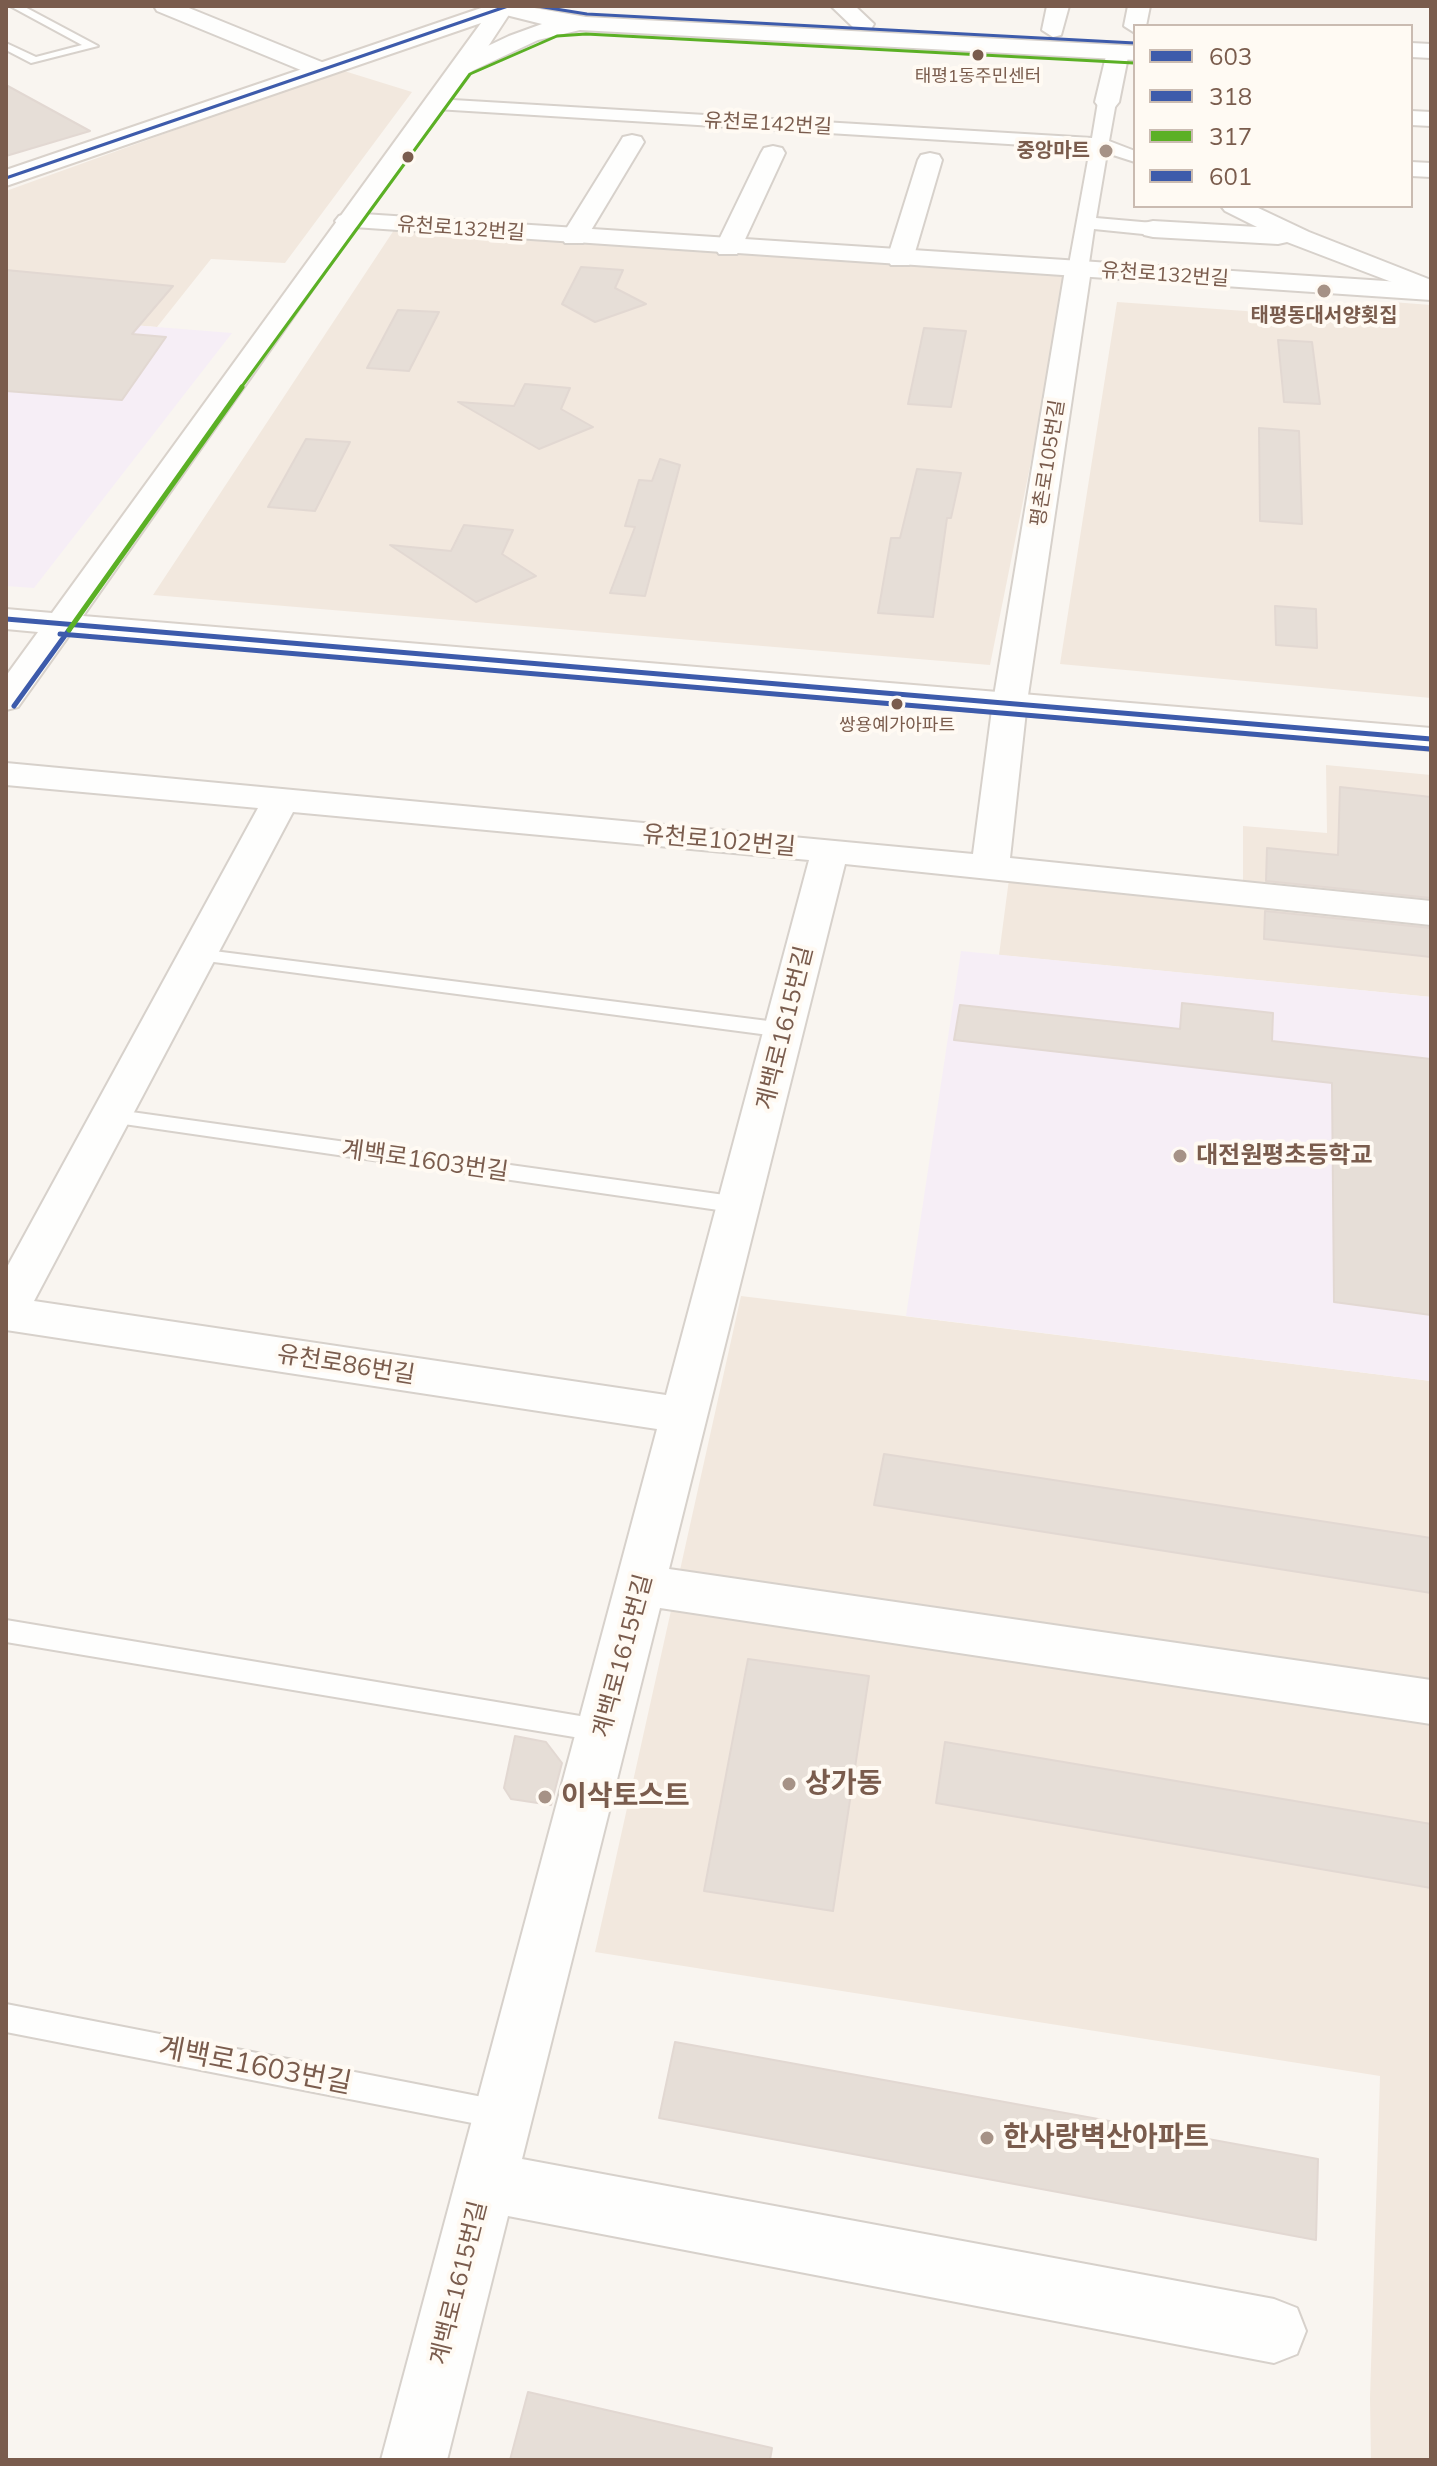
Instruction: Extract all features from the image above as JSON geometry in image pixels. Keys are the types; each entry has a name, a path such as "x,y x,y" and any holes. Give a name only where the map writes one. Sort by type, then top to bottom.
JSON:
{"street":[{"path":"165,6 321,70"},
{"path":"637,6 682,14"},
{"path":"842,6 863,24"},
{"path":"1053,30 1058,6"},
{"path":"6,700 348,221 464,66 503,7"},
{"path":"6,178 503,7 543,18 682,14 1053,30 1132,38"},
{"path":"464,66 581,15 1132,38"},
{"name":"평촌로105번길","path":"990,869 1010,702 1086,223 1100,144 1123,107 1132,38"},
{"name":"유천로142번길","path":"436,104 1100,144"},
{"path":"574,237 646,117"},
{"path":"728,248 787,125"},
{"path":"900,259 939,134"},
{"path":"1100,144 1133,156"},
{"name":"유천로132번길","path":"1238,208 1300,238 1431,291"},
{"name":"유천로132번길","path":"348,221 728,248 1431,291"},
{"path":"1086,223 1300,238"},
{"path":"6,619 1431,739"},
{"name":"유천로102번길","path":"6,774 830,851 1431,913"},
{"path":"6,1312 281,800"},
{"name":"계백로1615번길","path":"414,2460 830,851"},
{"name":"유천로86번길","path":"6,1312 686,1416"},
{"path":"642,1585 1431,1702"},
{"path":"485,2182 1274,2331"}],"lane":[{"path":"6,46 35,61 92,46 15,6"},
{"path":"198,955 784,1030"},
{"name":"계백로1603번길","path":"110,1116 739,1205"},
{"path":"6,1631 604,1731"},
{"name":"계백로1603번길","path":"6,2018 503,2115"}],"shaded area":[{"path":"341,70 412,92 285,263 211,259 157,327 6,315 6,191"},
{"path":"394,230 1069,273 990,665 153,595"},
{"path":"1117,302 1345,318 1392,302 1431,305 1431,698 1060,664"},
{"path":"6,315 232,333 34,588 6,586"},
{"path":"1326,765 1431,775 1431,997 999,955 1011,864 1243,886 1243,826 1327,833"},
{"name":"대전원평초등학교","path":"961,951 1431,997 1431,1381 906,1316"},
{"path":"741,1296 1431,1381 1431,2460 1371,2460 1370,2398 1380,2076 595,1952"}],"building":[{"path":"6,85 90,131 6,156"},
{"path":"581,267 623,270 615,288 646,304 595,322 562,304"},
{"path":"6,270 173,286 132,334 166,337 122,400 6,391"},
{"path":"398,310 439,312 409,371 367,368"},
{"path":"924,328 966,331 951,407 908,404"},
{"path":"1278,340 1312,342 1320,404 1284,402"},
{"path":"525,384 570,388 561,409 593,427 539,449 458,402 514,406"},
{"path":"1259,428 1299,431 1302,524 1260,521"},
{"path":"306,439 350,442 315,511 268,507"},
{"path":"660,459 680,465 645,596 610,593 635,527 625,526 639,480 652,481"},
{"path":"917,469 961,473 951,518 947,518 933,617 878,613 891,538 900,538"},
{"path":"464,525 513,530 502,554 536,576 476,602 390,545 451,551"},
{"path":"1275,606 1316,609 1317,648 1276,645"},
{"path":"1340,787 1431,797 1431,898 1266,881 1267,848 1338,855"},
{"path":"1265,911 1431,928 1431,957 1264,939"},
{"path":"1182,1003 1273,1013 1272,1041 1431,1059 1431,1315 1334,1302 1332,1083 954,1040 960,1005 1180,1029"},
{"path":"884,1454 1431,1538 1431,1593 874,1505"},
{"name":"상가동","path":"748,1659 869,1676 833,1911 704,1891"},
{"path":"515,1736 546,1742 562,1763 551,1805 511,1799 504,1788"},
{"path":"945,1742 1431,1824 1431,1888 936,1803"},
{"name":"한사랑벽산아파트","path":"675,2042 1318,2159 1316,2240 659,2118"},
{"path":"528,2392 772,2448 770,2460 510,2460"}],"transit line":[{"name":"603","path":"6,178 508,6"},
{"name":"601","path":"537,6 587,14 1133,43"},
{"name":"317","path":"69,630 356,227 470,74 557,36 586,34 1133,63"},
{"name":"603","path":"6,619 1431,739"},
{"name":"318","path":"14,706 69,630"},
{"name":"318","path":"60,634 1430,749"}],"place":[{"name":"태평1동주민센터","path":"978,55"},
{"name":"중앙마트","path":"1106,151"},
{"name":"태평동대서양횟집","path":"1324,291"},
{"name":"쌍용예가아파트","path":"897,704"},
{"name":"대전원평초등학교","path":"1180,1156"},
{"name":"상가동","path":"789,1784"},
{"name":"이삭토스트","path":"545,1797"},
{"name":"한사랑벽산아파트","path":"987,2138"}]}
